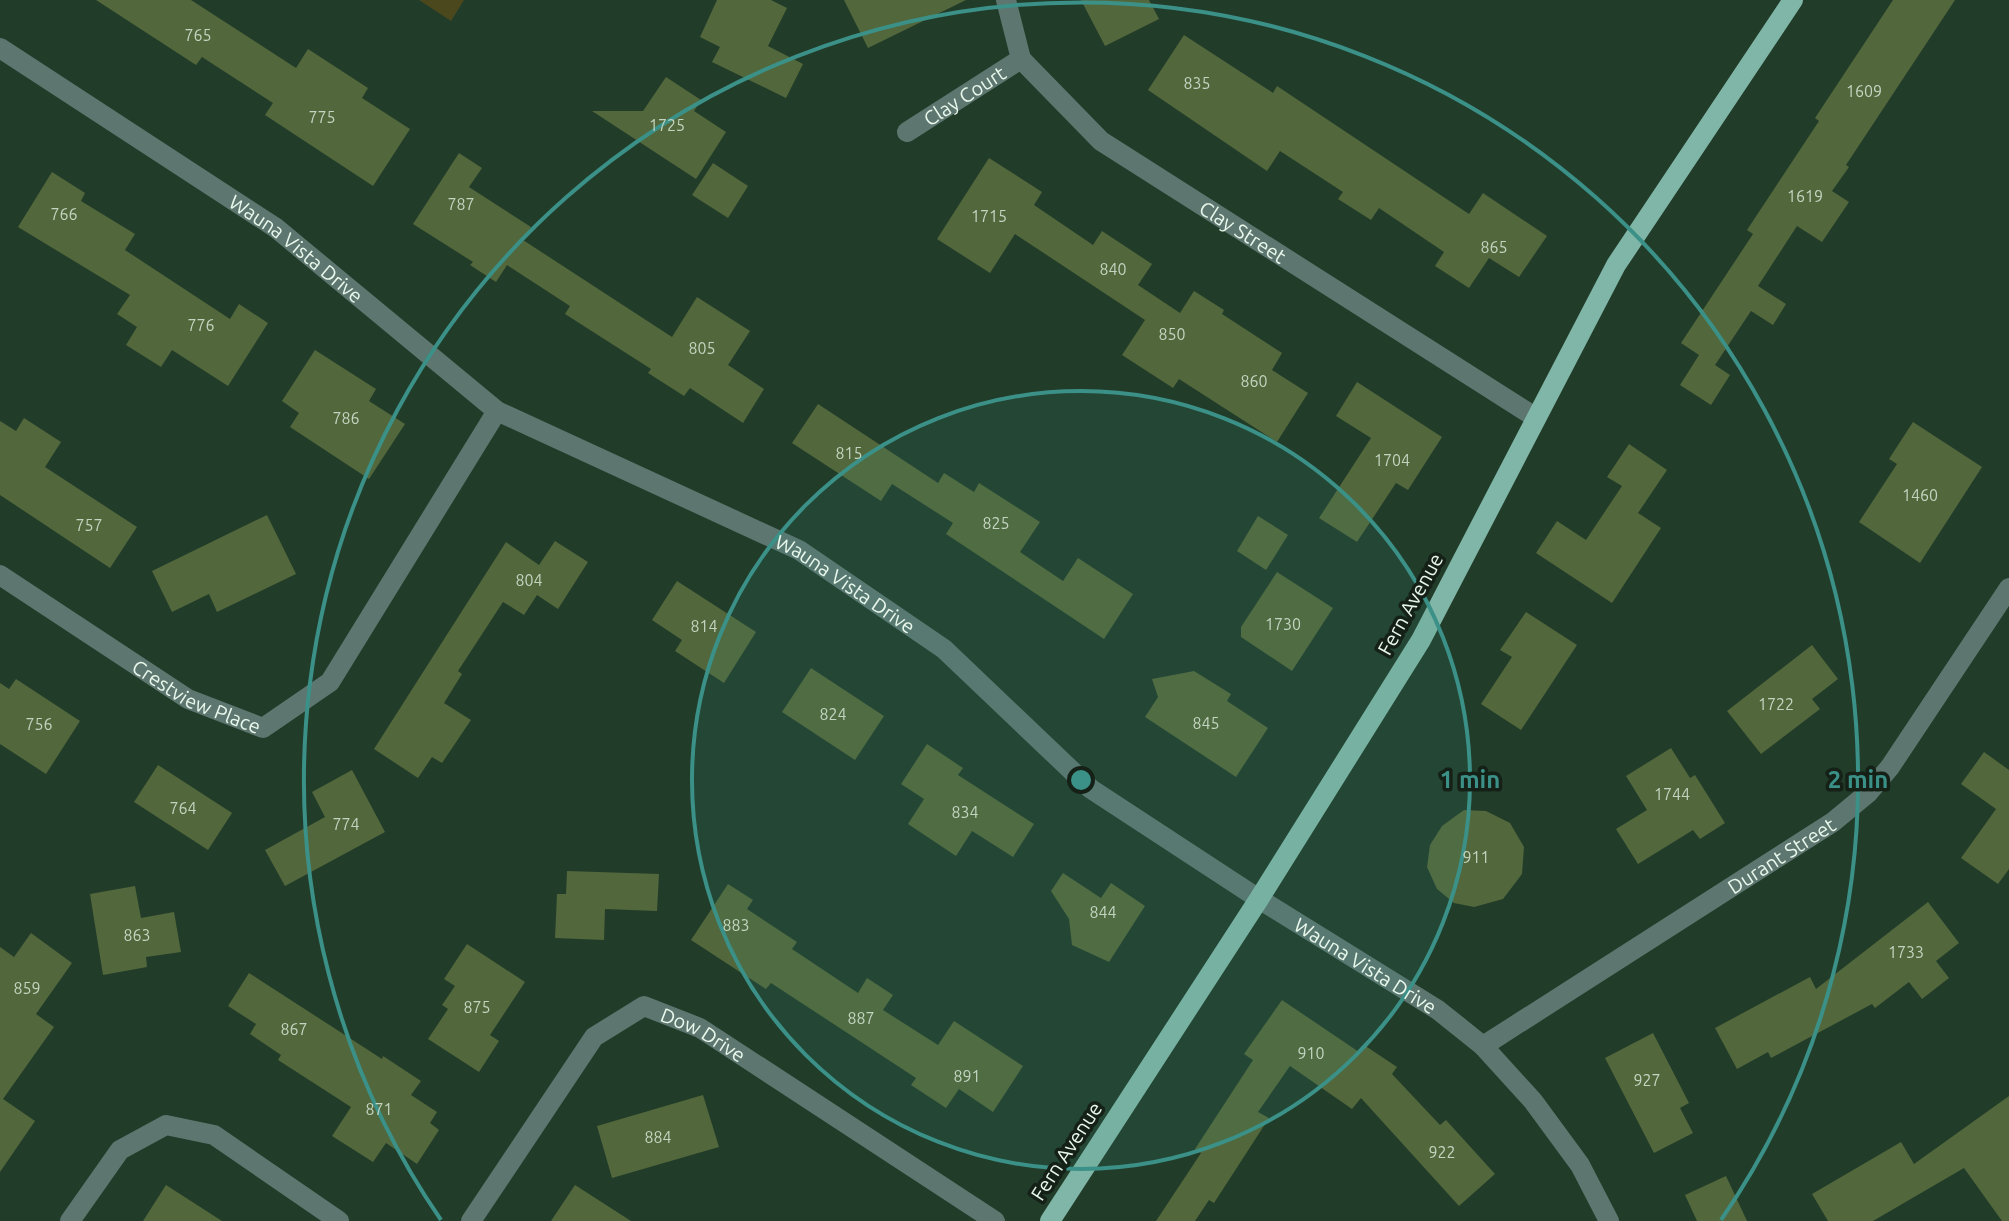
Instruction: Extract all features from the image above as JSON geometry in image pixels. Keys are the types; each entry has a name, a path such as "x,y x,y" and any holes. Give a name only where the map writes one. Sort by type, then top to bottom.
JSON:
{"main road":[{"name":"Fern Avenue","path":"1050,1221 1259,899 1421,640 1616,265 1793,0"}],"street":[{"path":"1006,0 1021,59"},
{"name":"Wauna Vista Drive","path":"0,48 276,228 497,411 799,550 944,649 1091,789 1259,899 1438,1010 1483,1046 1533,1101 1580,1165 1609,1221"},
{"name":"Clay Court","path":"907,132 1021,59"},
{"name":"Clay Street","path":"1021,59 1101,141 1535,417"},
{"name":"Crestview Place","path":"0,575 188,699 263,728 330,682 497,411"},
{"name":"Durant Street","path":"1483,1046 1833,822 1868,793 1909,741 2009,588"},
{"name":"Dow Drive","path":"471,1221 594,1037 644,1006 700,1028 995,1221"},
{"path":"70,1221 120,1150 166,1125 214,1135 339,1221"}],"shaded area":[{"path":"419,0 464,0 451,21"}],"building":[{"path":"96,0 191,0 296,68 308,49 368,88 362,98 410,129 373,186 265,115 273,103 202,57 196,65"},
{"path":"717,0 771,0 787,8 768,46 803,64 786,98 712,62 720,47 700,37"},
{"path":"844,0 966,0 868,48"},
{"path":"1081,0 1149,0 1159,19 1105,46"},
{"path":"1893,0 1955,0 1846,165 1849,167 1832,191 1849,202 1822,242 1797,226 1758,286 1786,304 1773,325 1751,311 1715,365 1730,375 1711,405 1680,385 1699,355 1681,343 1753,234 1747,230 1819,121 1815,118"},
{"path":"1184,35 1273,93 1277,86 1469,214 1483,193 1547,236 1519,277 1489,258 1469,288 1435,266 1444,252 1379,208 1371,220 1338,199 1343,192 1280,151 1267,171 1148,90"},
{"path":"666,77 701,100 694,111 726,132 696,179 592,111 643,111"},
{"path":"459,153 482,168 469,187 531,227 523,240 672,337 697,297 750,331 728,365 764,389 743,423 690,388 684,396 648,373 651,369 565,314 570,306 507,265 496,282 470,265 473,262 413,224"},
{"path":"989,158 1042,192 1034,205 1093,245 1102,231 1152,264 1138,285 1180,313 1194,291 1224,310 1222,314 1282,353 1272,370 1308,393 1277,442 1179,379 1173,388 1122,355 1145,320 1015,234 990,273 937,239"},
{"path":"713,163 748,186 728,218 692,195"},
{"path":"52,172 85,193 81,201 135,234 125,250 230,319 239,304 268,323 228,386 172,350 161,367 126,345 137,327 117,314 130,295 18,227"},
{"path":"315,350 376,389 369,401 405,424 369,479 290,427 299,413 282,401"},
{"path":"1357,382 1442,437 1408,490 1396,483 1357,542 1319,518 1371,438 1336,416"},
{"path":"818,404 938,483 944,473 974,492 979,483 1040,522 1020,552 1063,581 1078,558 1133,594 1104,639 946,534 953,523 892,484 881,501 792,443"},
{"path":"24,418 61,442 45,467 137,527 110,568 0,495 0,421 16,431"},
{"path":"1913,422 1982,467 1920,563 1859,522 1897,464 1889,459"},
{"path":"1629,444 1667,470 1638,513 1661,528 1612,603 1536,553 1557,521 1586,540 1622,486 1607,477"},
{"path":"267,515 296,574 217,612 209,594 172,612 152,571"},
{"path":"1258,516 1288,535 1266,570 1237,551"},
{"path":"555,541 588,562 558,609 537,595 524,615 503,602 458,671 462,674 444,703 471,720 442,763 432,757 418,778 374,749 506,542 539,565"},
{"path":"1277,572 1333,608 1292,671 1241,637 1241,627"},
{"path":"677,581 756,632 724,683 675,651 682,640 652,620"},
{"path":"1526,612 1577,645 1521,730 1481,704 1512,657 1500,650"},
{"path":"1812,645 1838,679 1812,699 1820,709 1761,754 1727,711"},
{"path":"811,668 884,716 855,760 782,712"},
{"path":"1194,671 1231,694 1227,701 1268,728 1236,777 1145,717 1158,697 1152,679"},
{"path":"16,679 80,721 46,774 0,744 0,683 9,689"},
{"path":"927,744 963,768 958,775 1034,824 1013,857 972,831 956,856 908,824 924,799 901,784"},
{"path":"1671,748 1690,778 1695,775 1725,823 1700,839 1693,830 1638,864 1616,829 1647,810 1626,776"},
{"path":"1984,752 2009,770 2009,869 1998,884 1961,858 1996,809 1961,784"},
{"path":"158,765 232,813 208,850 134,802"},
{"path":"352,770 385,832 285,886 265,850 325,817 312,792"},
{"path":"1464,810 1486,811 1510,823 1524,847 1522,874 1503,899 1474,907 1454,903 1437,889 1427,867 1430,845 1442,826"},
{"path":"567,871 659,874 657,911 605,909 604,940 555,938 557,894 566,894"},
{"path":"1063,873 1101,898 1111,883 1145,906 1109,962 1072,945 1069,919 1051,891"},
{"path":"728,884 753,900 747,909 797,942 792,949 858,993 867,978 893,995 883,1010 938,1045 954,1021 1023,1066 993,1112 959,1089 946,1108 911,1085 916,1078 771,983 766,989 691,940"},
{"path":"135,886 141,918 174,912 181,952 146,957 147,967 103,975 90,894"},
{"path":"1928,902 1959,943 1936,961 1949,978 1922,999 1909,982 1875,1008 1872,1004 1771,1058 1768,1052 1737,1069 1715,1028 1810,977 1816,989"},
{"path":"31,933 72,963 36,1014 54,1027 3,1099 35,1121 0,1172 0,947 14,957"},
{"path":"467,944 525,982 490,1035 499,1041 479,1072 428,1039 448,1009 442,1005 455,986 444,979"},
{"path":"249,973 421,1081 411,1095 437,1112 430,1123 439,1130 417,1164 386,1143 373,1162 332,1136 351,1107 278,1060 281,1055 250,1034 256,1024 228,1006"},
{"path":"1282,1000 1359,1052 1364,1045 1397,1067 1392,1074 1440,1125 1446,1120 1495,1174 1459,1206 1361,1098 1352,1109 1290,1066 1258,1112 1269,1118 1214,1203 1209,1200 1195,1221 1156,1221 1201,1153 1195,1149 1253,1060 1244,1054"},
{"path":"1653,1033 1689,1103 1680,1108 1693,1133 1654,1153 1605,1058"},
{"path":"703,1095 719,1147 612,1178 597,1126"},
{"path":"2009,1096 2009,1221 2002,1221 1964,1168 1873,1221 1828,1221 1812,1194 1901,1142 1914,1164"},
{"path":"1726,1176 1747,1221 1697,1221 1685,1195"},
{"path":"166,1185 222,1221 143,1221"},
{"path":"575,1185 631,1221 551,1221"}]}
